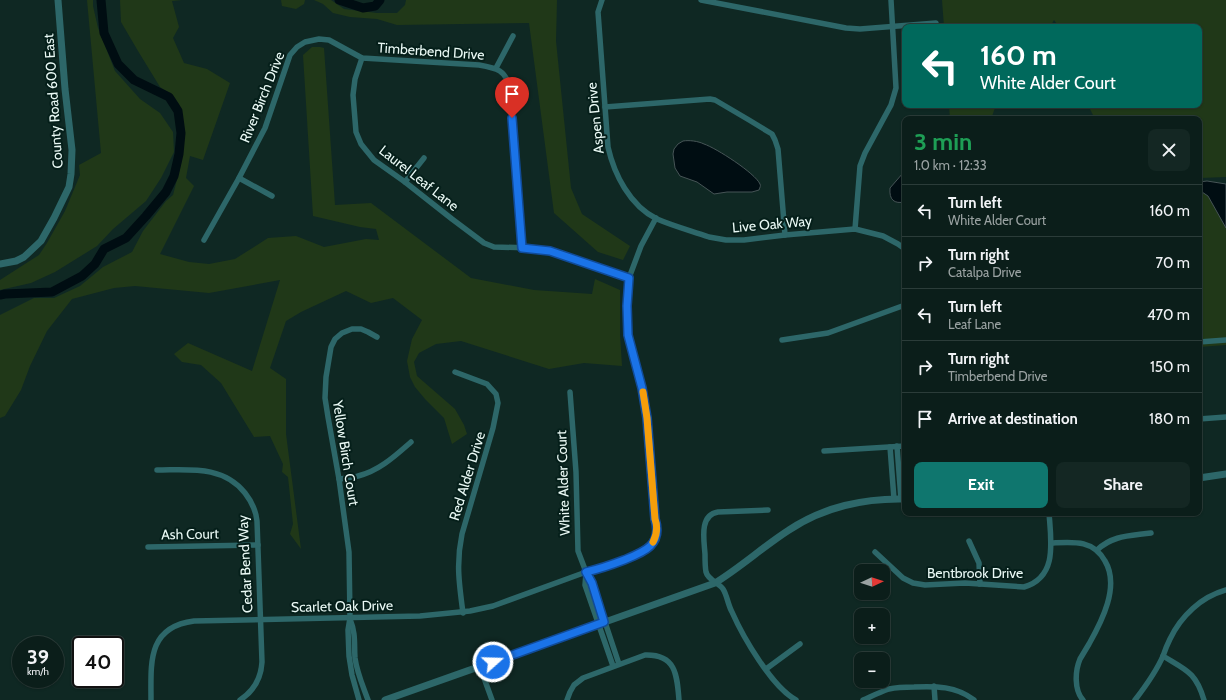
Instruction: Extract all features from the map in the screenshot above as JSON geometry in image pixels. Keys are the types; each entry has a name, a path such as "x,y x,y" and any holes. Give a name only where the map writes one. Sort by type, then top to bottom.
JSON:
{"street":[{"name":"County Road 600 East","path":"0,264 16,261 24,257 41,241 69,186 72,174 72,150 65,90 58,0"},
{"name":"Aspen Drive","path":"602,0 598,12 608,146 617,174 630,196 642,208 656,218"},
{"path":"701,0 846,28 860,29 902,25"},
{"path":"855,229 860,166 865,153 891,105 897,83 891,0"},
{"path":"922,24 936,23"},
{"path":"496,68 513,36"},
{"name":"River Birch Drive","path":"204,240 265,128 290,55 297,47 310,40 324,39 329,40 362,58"},
{"name":"Timberbend Drive","path":"362,58 479,65 496,68 504,74 510,89 522,248"},
{"name":"Laurel Leaf Lane","path":"362,58 355,80 354,95 356,132 361,144 374,160 484,243 494,247 550,251 629,278"},
{"path":"605,106 710,99 715,100 772,134 778,150 785,235"},
{"path":"405,182 424,158"},
{"path":"239,178 272,196"},
{"name":"Live Oak Way","path":"656,218 709,237 722,239 744,240 855,229 883,236 902,247"},
{"name":"Scarlet Oak Drive","path":"151,700 152,655 158,641 169,630 179,624 194,621 420,616 463,612 493,606 586,572 607,566 642,553 652,544 657,532 647,418 642,388 628,335 627,306 629,278 641,246 656,218"},
{"path":"782,340 828,333 902,306"},
{"name":"Yellow Birch Court","path":"359,700 352,675 349,656 349,552 339,479 325,398 326,377 331,347 334,339 344,332 356,328 364,330 377,337"},
{"path":"1202,342 1226,340"},
{"name":"Red Alder Drive","path":"455,372 487,384 496,394 498,403 494,428 458,551 458,572 463,612"},
{"name":"White Alder Court","path":"570,392 576,472 578,551 586,572 585,585 616,665"},
{"path":"1202,419 1226,417"},
{"path":"339,479 358,476 371,471 391,460 411,442"},
{"path":"897,446 900,499"},
{"path":"824,451 902,446"},
{"path":"890,447 900,499"},
{"name":"Cedar Bend Way","path":"157,470 205,470 221,475 235,483 248,497 255,509 258,545 261,670 256,684 251,691 240,700"},
{"path":"1202,478 1226,474"},
{"path":"1217,476 1226,477"},
{"path":"385,700 715,583 790,529 813,516 858,502 900,499"},
{"path":"768,510 718,512 709,517 704,526 706,574 723,589 740,630 752,650 782,690 796,700"},
{"name":"Bentbrook Drive","path":"875,552 903,578 913,583 925,585 952,583 1018,587 1026,586 1035,582 1048,568 1051,543 1049,516"},
{"path":"1097,550 1116,538 1151,533"},
{"path":"969,541 979,563 980,584"},
{"path":"1051,543 1077,542 1088,545 1097,550 1104,558 1109,569 1111,586 1100,621 1078,665 1076,681 1083,700"},
{"name":"Ash Court","path":"148,547 258,545"},
{"path":"1135,700 1152,676 1163,656 1173,632 1189,612 1208,597 1226,590"},
{"name":"Yellow Birch Court","path":"350,618 354,630 355,658 357,668 368,700"},
{"path":"766,669 800,644"},
{"path":"568,700 570,692 578,681 588,675 645,655 663,657 671,664 677,677 679,700"},
{"path":"1163,656 1193,675 1201,689 1204,700"},
{"path":"480,666 492,700"},
{"path":"863,700 883,691 897,688 934,686 956,690 966,694 974,700"},
{"path":"934,686 935,700"}],"green space":[{"path":"87,0 93,0 98,28 115,71 140,99 160,113 173,132 174,152 161,178 146,201 113,229 97,246 55,272 31,283 0,290 0,280 39,255 65,211 80,175 79,165 101,153"},
{"path":"120,0 182,0 172,1 179,27 173,38 184,63 207,69 230,83 203,160 190,156 186,178 194,186 160,254 189,262 209,264 235,259 268,238 296,236 324,247 366,239 379,240 376,229 360,227 313,216 303,55 312,47 320,47 324,48 335,205 371,203 471,278 534,290 592,294 595,279 620,290 622,366 584,363 549,369 461,341 436,344 419,353 414,362 417,376 455,409 464,425 467,434 452,444 444,418 415,387 410,377 407,361 412,339 422,320 393,298 371,303 346,291 301,312 286,321 270,368 286,379 286,434 301,549 290,534 293,524 288,477 282,472 283,464 270,436 254,437 221,383 201,365 182,362 174,354 188,343 252,371 280,280 209,293 135,286 114,288 72,299 47,331 30,366 21,390 5,416 0,418 0,315 34,298 54,298 80,286 103,267 132,252 143,231 166,201 173,195 181,164 184,139 179,104 172,95 160,87 121,22"},
{"path":"281,0 305,0 304,4 296,9 282,6"},
{"path":"314,0 331,0 344,9 377,13 397,13 405,5 406,0 557,0 556,41 571,188 582,214 630,246 623,260 598,252 554,213 529,23 397,25 377,19 350,17 333,13 323,4"},
{"path":"942,0 1226,0 1226,177 1202,178 1202,116 1094,116 1090,108 1202,108 1202,24 1057,24 1054,20 1052,24 944,24"},
{"path":"949,108 995,108 992,116 950,116"},
{"path":"1202,192 1208,196 1226,228 1226,345 1202,347"}],"shaded area":[{"path":"683,141 702,143 726,156 757,179 760,185 759,190 752,192 727,192 714,194 697,182 680,176 675,168 673,154 674,149"},
{"path":"902,174 902,202 895,202 891,198 890,188"},
{"path":"1202,182 1226,184 1226,228 1208,196 1202,192"}],"waterway":[{"path":"0,295 52,292 82,276 95,264 104,249 126,238 166,192 174,176 179,154 181,133 178,111 169,97 134,80 118,64 104,33 101,0"},
{"path":"339,0 363,8 375,6 380,0"}],"slow traffic":[{"path":"643,392 652,468 655,519 657,523 657,532 653,542"}],"route":[{"path":"493,662 604,622 592,583 586,572 642,553 650,547 655,540 657,532 647,418 642,388 628,335 627,306 629,278 550,251 522,248 512,118"}]}
